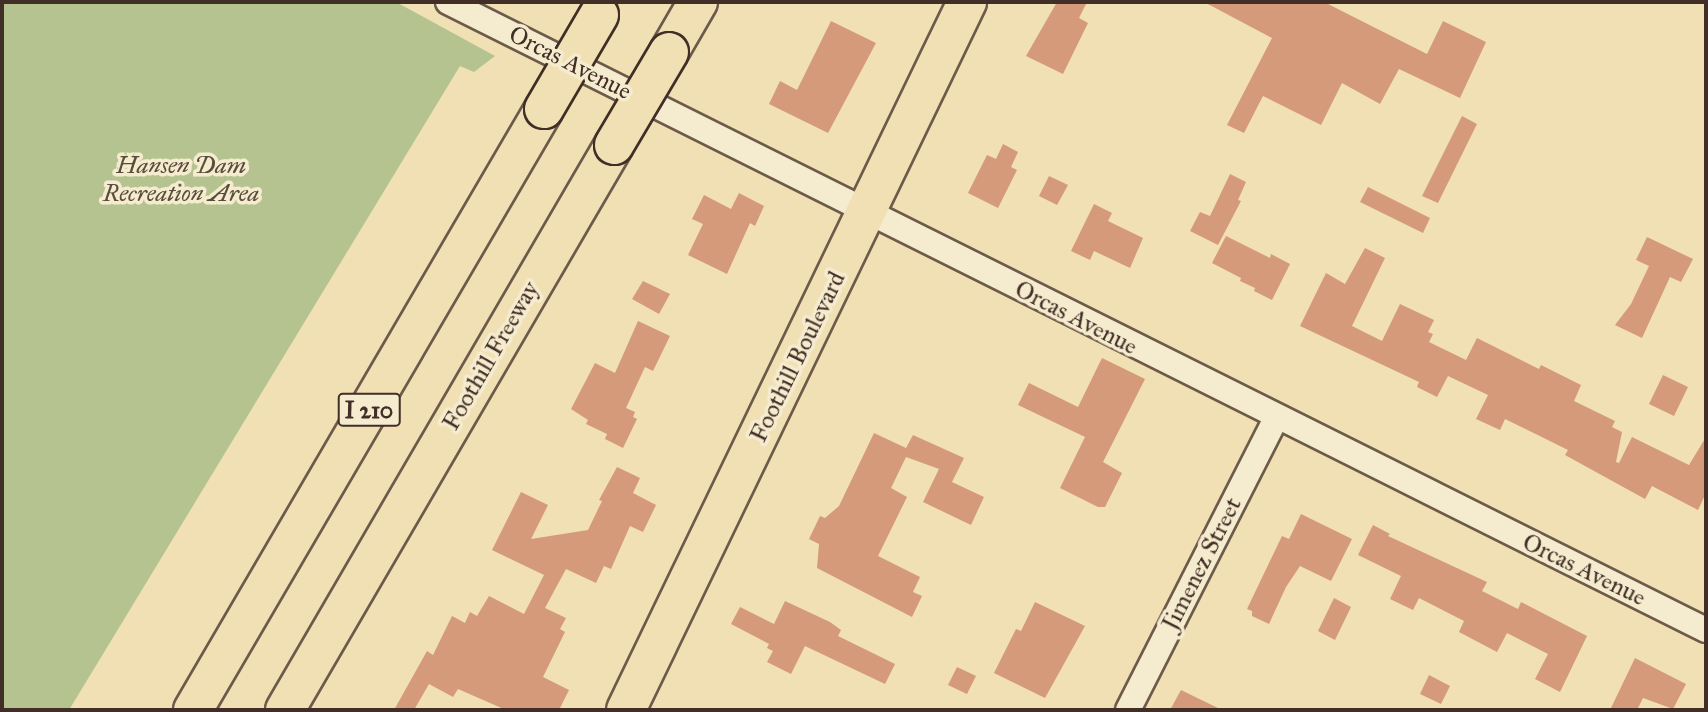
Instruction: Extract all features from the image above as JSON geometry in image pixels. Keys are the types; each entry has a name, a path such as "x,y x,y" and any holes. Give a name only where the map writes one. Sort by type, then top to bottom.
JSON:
{"main road":[{"name":"Foothill Freeway","path":"285,710 698,2"},
{"name":"Foothill Boulevard","path":"626,710 967,2"},
{"name":"I 210","path":"193,710 602,9"}],"street":[{"name":"Orcas Avenue","path":"448,2 867,214 1706,630"},
{"name":"Jimenez Street","path":"1128,710 1276,418"}],"green space":[{"name":"Hansen Dam Recreation Area","path":"2,2 396,2 495,56 474,72 460,66 69,710 2,710"}],"building":[{"path":"1057,2 1087,2 1079,18 1088,23 1063,74 1026,56"},
{"path":"1204,2 1324,2 1427,54 1443,21 1486,42 1460,98 1399,69 1380,104 1342,83 1321,125 1263,96 1244,133 1227,125 1272,38"},
{"path":"831,21 876,43 828,133 769,104 780,81 797,90"},
{"path":"1462,116 1477,124 1438,203 1422,196"},
{"path":"1003,144 1018,152 1011,167 1017,170 998,208 968,193 987,155 996,159"},
{"path":"1230,174 1246,182 1238,200 1241,201 1218,245 1190,231 1200,212 1210,216"},
{"path":"1049,176 1068,185 1057,205 1039,196"},
{"path":"1368,187 1430,218 1423,233 1360,202"},
{"path":"739,193 764,206 755,226 750,223 727,274 688,255 703,224 692,219 704,195 731,209"},
{"path":"1094,204 1112,213 1108,221 1143,238 1130,268 1094,251 1090,260 1071,251"},
{"path":"1226,236 1270,258 1271,254 1290,264 1272,300 1254,291 1255,288 1240,281 1241,278 1212,263"},
{"path":"1647,237 1693,259 1681,282 1670,277 1642,338 1615,325 1631,304 1649,266 1636,260"},
{"path":"1365,248 1385,258 1352,326 1382,341 1400,304 1434,320 1428,332 1433,334 1429,342 1466,360 1477,338 1539,369 1541,365 1581,385 1574,401 1615,421 1612,427 1622,432 1616,462 1619,463 1632,437 1689,465 1706,437 1706,493 1698,510 1652,486 1645,499 1565,455 1568,450 1505,419 1500,430 1476,419 1488,395 1448,376 1437,397 1417,387 1419,382 1300,326 1326,273 1345,284"},
{"path":"643,281 670,294 659,314 632,299"},
{"path":"638,321 670,336 653,371 645,367 626,408 635,412 633,417 637,419 623,448 605,439 607,434 586,424 588,420 571,409 595,363 615,373"},
{"path":"1102,358 1145,379 1103,462 1122,473 1105,507 1098,507 1060,488 1085,437 1018,405 1029,383 1078,407"},
{"path":"1663,375 1688,387 1674,416 1649,404"},
{"path":"874,433 906,448 913,435 964,458 952,482 984,497 971,525 923,502 939,469 906,457 891,488 907,497 878,556 920,577 913,592 922,596 912,617 817,568 819,544 809,539 820,516 825,518 839,506"},
{"path":"617,467 640,478 633,493 656,505 643,532 630,526 611,569 604,566 596,583 566,569 545,608 566,618 560,629 565,632 543,677 569,690 559,710 506,710 458,689 453,697 429,684 414,710 394,710 427,651 433,655 452,616 465,623 470,612 477,616 489,596 524,614 544,575 492,550 521,492 548,505 531,539 588,530 602,501 599,500"},
{"path":"1301,514 1352,539 1331,581 1300,566 1286,587 1269,624 1252,616 1252,611 1247,609 1282,536 1289,539"},
{"path":"1373,525 1390,534 1388,536 1487,582 1482,591 1518,609 1521,602 1587,636 1560,692 1535,679 1548,654 1507,633 1497,652 1459,632 1464,621 1419,598 1413,610 1390,599 1401,576 1358,555"},
{"path":"1334,598 1351,607 1335,640 1318,631"},
{"path":"785,601 830,622 841,630 838,636 895,664 885,684 805,646 791,674 767,662 773,651 767,648 769,644 731,624 740,607 774,624"},
{"path":"1035,602 1085,626 1045,698 994,673 1016,629 1021,631"},
{"path":"1635,658 1686,684 1673,709 1643,698 1637,710 1610,710"},
{"path":"957,667 976,676 967,694 948,685"},
{"path":"1429,675 1450,686 1441,704 1420,694"},
{"path":"1181,690 1222,710 1170,710"}]}
